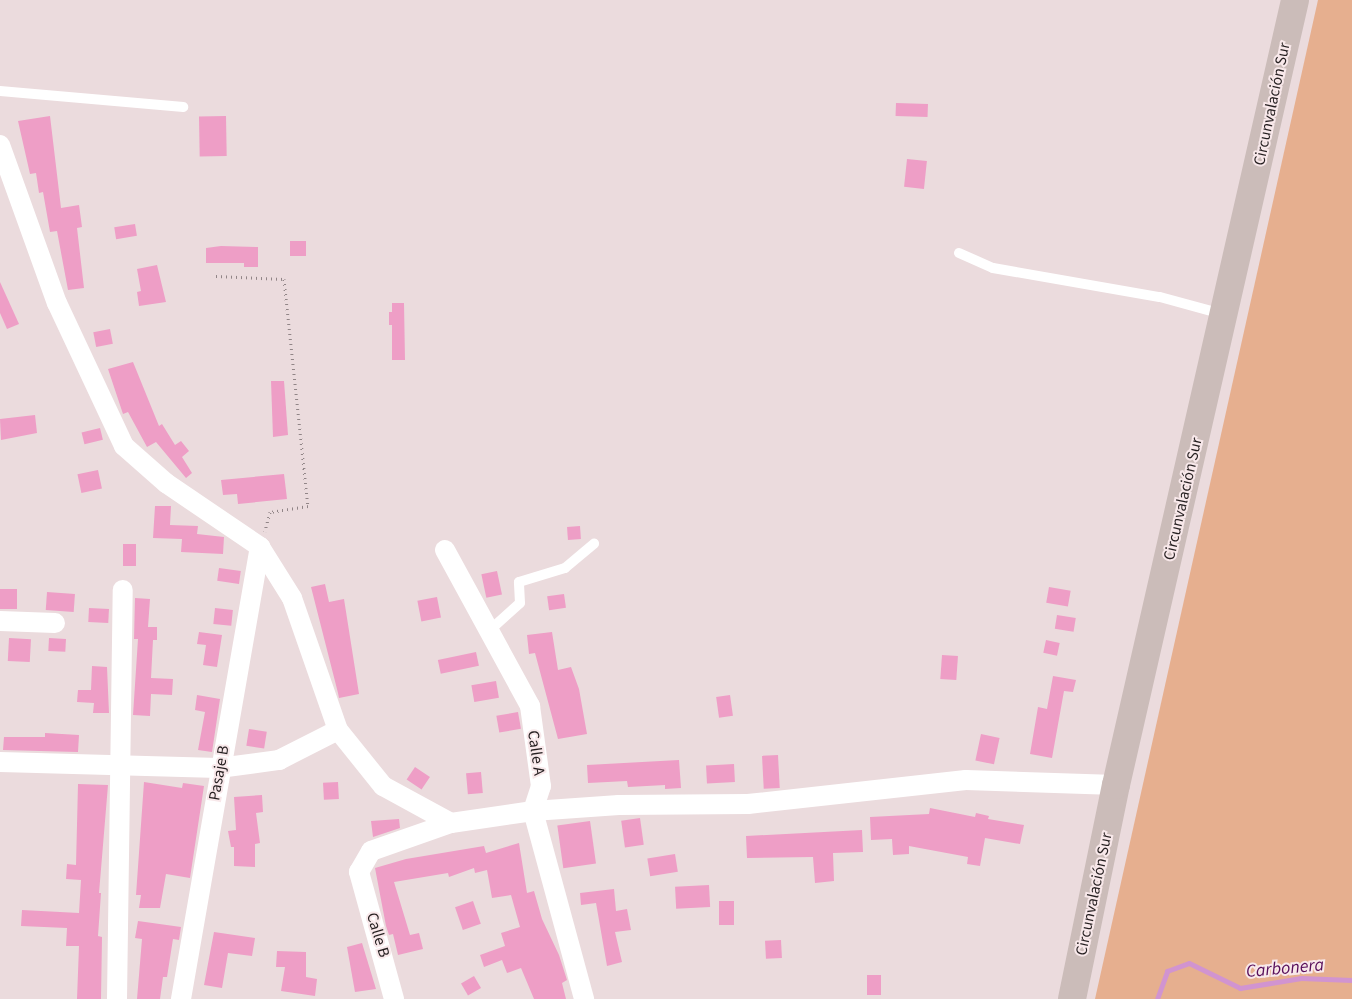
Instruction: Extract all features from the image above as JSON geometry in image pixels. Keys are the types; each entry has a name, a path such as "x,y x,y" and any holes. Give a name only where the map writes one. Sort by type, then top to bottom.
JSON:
{"main road":[{"name":"Circunvalación Sur","path":"1072,999 1116,785 1225,315 1295,0"}],"street":[{"path":"0,145 57,303 124,446 166,484 260,548 292,598 338,730 383,786 451,823 533,811 619,805 748,804 966,780 1116,785"},
{"name":"Pasaje B","path":"181,999 219,768 260,548"},
{"name":"Calle A","path":"446,550 530,706 541,786 533,811"},
{"path":"117,999 123,590"},
{"path":"0,621 55,623"},
{"path":"0,762 219,768 279,760 338,730"},
{"path":"533,811 584,999"},
{"name":"Calle B","path":"394,999 359,872 371,851 451,823"}],"lane":[{"path":"0,91 183,107"},
{"path":"959,253 993,268 1160,297 1225,315"},
{"path":"490,630 520,604 519,582 565,568 594,544"}],"path":[{"path":"216,276 284,279 308,506 270,512 260,548"}],"shaded area":[{"path":"1318,0 1352,0 1352,999 1095,999"}],"building":[{"path":"896,103 928,104 928,117 896,116"},
{"path":"50,116 61,208 79,205 82,227 77,228 84,288 68,290 57,231 50,232 43,192 39,193 36,173 30,174 18,121"},
{"path":"199,116 226,116 227,156 200,156"},
{"path":"907,159 927,161 924,189 904,187"},
{"path":"135,224 137,236 116,239 114,227"},
{"path":"290,241 306,241 306,256 290,256"},
{"path":"221,246 258,247 258,267 244,267 244,263 206,263 206,248"},
{"path":"157,265 166,302 139,306 137,292 141,291 137,269"},
{"path":"0,282 19,324 7,329 0,313"},
{"path":"392,303 404,303 405,360 392,360 392,325 389,325 389,312 392,312"},
{"path":"110,329 113,344 96,347 93,332"},
{"path":"133,362 159,426 162,424 175,445 181,441 189,451 182,457 192,473 186,478 156,442 147,447 128,412 123,414 108,369"},
{"path":"271,381 284,381 288,435 273,437"},
{"path":"35,415 37,433 1,440 0,419"},
{"path":"100,428 103,440 84,444 82,433"},
{"path":"98,470 102,489 81,493 77,474"},
{"path":"284,474 287,499 238,504 237,494 223,495 221,480"},
{"path":"155,506 171,506 170,525 198,526 197,534 224,537 223,554 181,552 182,539 153,538"},
{"path":"580,526 581,539 568,540 567,527"},
{"path":"123,544 136,544 136,566 123,566"},
{"path":"219,568 241,571 239,584 217,581"},
{"path":"497,571 502,594 486,598 481,574"},
{"path":"325,584 329,602 344,599 359,694 339,698 311,587"},
{"path":"1049,587 1071,591 1068,607 1046,603"},
{"path":"0,589 17,589 17,609 0,609"},
{"path":"47,592 75,594 74,612 46,610"},
{"path":"564,594 566,608 549,610 547,596"},
{"path":"437,597 441,618 421,621 417,601"},
{"path":"135,598 150,599 148,627 157,627 157,640 153,640 151,678 173,679 172,695 151,694 150,716 133,715 138,639 134,639"},
{"path":"89,608 109,609 108,623 88,622"},
{"path":"215,608 233,610 231,626 213,624"},
{"path":"1057,615 1076,618 1074,632 1055,629"},
{"path":"199,632 222,635 217,667 203,665 206,645 197,644"},
{"path":"552,632 558,670 571,667 579,689 587,734 558,739 535,653 529,654 527,635"},
{"path":"9,638 31,639 30,662 8,661"},
{"path":"49,638 66,639 65,652 48,651"},
{"path":"1046,640 1060,643 1057,656 1043,653"},
{"path":"476,652 479,666 441,674 438,660"},
{"path":"942,655 958,656 956,680 940,679"},
{"path":"92,666 107,667 109,713 93,713 94,703 77,702 78,690 91,690"},
{"path":"1053,676 1076,680 1073,692 1064,691 1052,758 1030,754 1038,707 1047,709"},
{"path":"496,681 499,698 474,702 471,685"},
{"path":"197,695 220,699 212,752 198,750 205,712 195,710"},
{"path":"730,695 733,716 719,718 716,697"},
{"path":"518,712 521,729 499,733 496,716"},
{"path":"249,729 267,732 264,749 246,746"},
{"path":"45,733 79,735 78,752 3,750 4,737 45,737"},
{"path":"981,734 1000,738 994,764 975,760"},
{"path":"778,755 780,788 764,789 762,756"},
{"path":"679,760 681,788 665,789 665,785 628,787 627,781 588,783 587,765"},
{"path":"734,764 735,782 707,783 706,765"},
{"path":"415,767 430,777 422,790 407,779"},
{"path":"481,772 483,793 468,794 466,773"},
{"path":"144,782 182,788 183,783 204,786 190,878 166,874 160,908 139,908 141,895 136,895"},
{"path":"338,782 339,799 324,800 323,783"},
{"path":"78,784 108,785 99,893 101,893 98,936 102,937 101,999 77,999 79,946 66,946 67,928 21,926 22,910 79,913 81,880 66,879 67,864 76,865"},
{"path":"262,795 263,812 256,813 260,843 255,844 255,867 234,866 234,847 231,847 228,831 236,830 234,797"},
{"path":"930,808 975,817 976,813 989,816 988,819 1024,825 1020,844 985,838 980,866 967,864 968,857 909,846 909,854 893,855 892,839 871,840 870,817 929,814"},
{"path":"640,818 644,845 625,847 621,821"},
{"path":"399,819 400,828 373,837 371,821"},
{"path":"590,821 596,864 563,868 557,826"},
{"path":"862,830 863,852 833,853 834,881 815,883 813,857 747,858 746,836"},
{"path":"519,843 527,893 534,891 542,919 559,955 567,980 562,983 566,999 534,999 521,968 507,973 502,960 484,967 480,955 505,946 501,933 520,927 511,895 492,898 487,870 475,873 474,868 449,877 448,873 394,882 410,935 419,933 423,949 398,955 393,934 389,935 386,926 375,868 406,859 484,846 486,853"},
{"path":"675,854 678,872 650,876 647,858"},
{"path":"709,885 710,907 676,909 675,887"},
{"path":"614,889 616,911 627,909 631,930 615,932 622,962 607,966 596,903 581,905 580,893"},
{"path":"473,901 481,924 463,930 455,907"},
{"path":"719,901 734,901 734,925 719,925"},
{"path":"138,921 181,927 179,940 173,939 167,977 163,977 160,999 137,999 142,939 135,938"},
{"path":"214,932 255,938 252,956 228,953 222,988 204,985"},
{"path":"781,940 782,958 766,959 765,941"},
{"path":"362,943 376,989 355,992 347,947"},
{"path":"277,951 306,952 306,977 317,979 315,996 281,991 285,967 276,967"},
{"path":"867,975 881,975 881,995 867,995"},
{"path":"474,976 481,988 468,996 461,984"}],"waterway":[{"name":"Carbonera","path":"1157,999 1167,971 1189,963 1240,988 1301,978 1352,980"}]}
